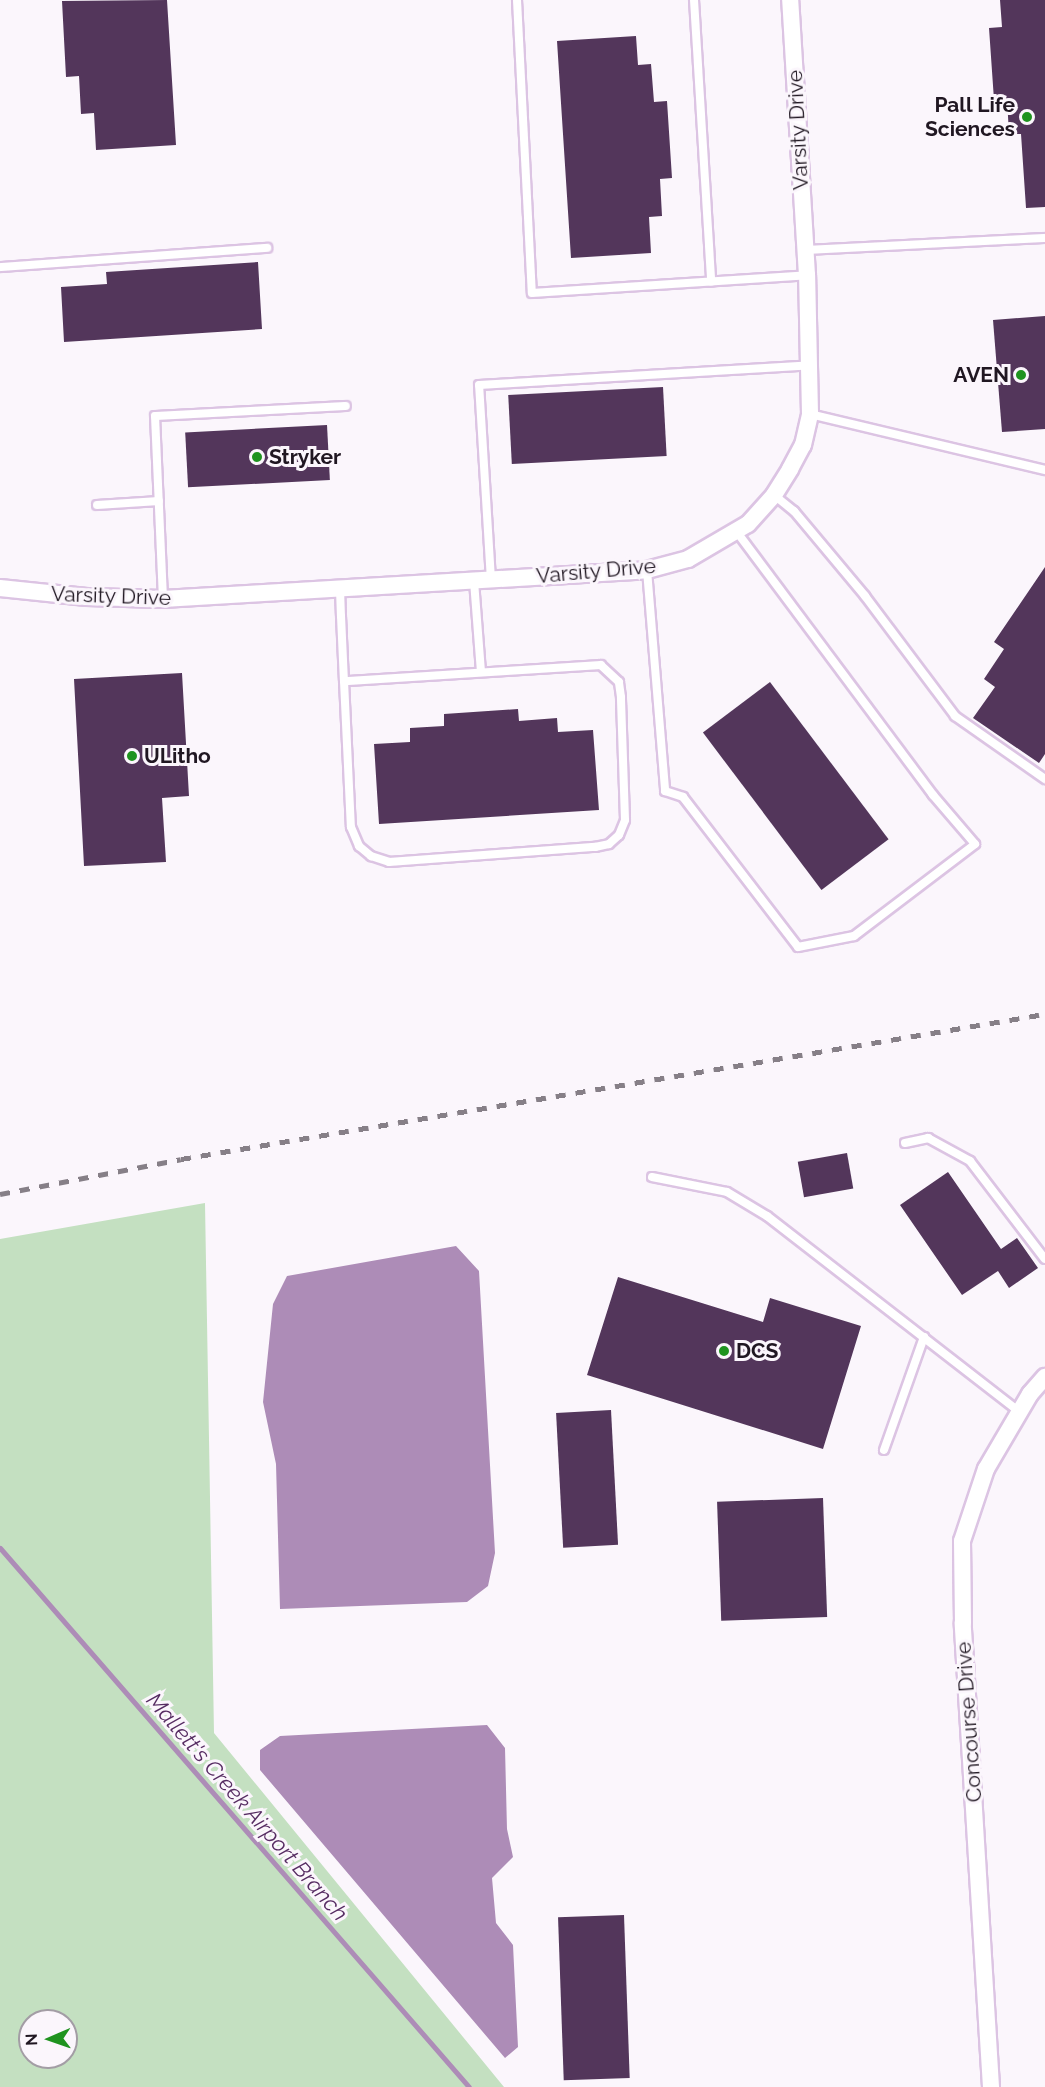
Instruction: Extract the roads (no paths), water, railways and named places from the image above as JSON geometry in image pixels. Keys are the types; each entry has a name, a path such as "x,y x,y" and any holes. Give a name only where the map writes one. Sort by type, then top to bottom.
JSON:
{"street":[{"name":"Varsity Drive","path":"0,588 45,594 163,599 646,570 688,558 737,531 774,495 803,445 810,414 811,365 807,275 790,0"},
{"name":"Concourse Drive","path":"992,2087 963,1623 962,1541 986,1469 1020,1412 1045,1377"}],"lane":[{"path":"517,0 532,293 807,275"},
{"path":"694,0 711,281"},
{"path":"805,250 1045,238"},
{"path":"0,267 267,248"},
{"path":"491,579 479,385 811,365"},
{"path":"163,599 155,416 346,406"},
{"path":"810,414 1045,470"},
{"path":"774,495 794,511 858,588 956,716 1045,779"},
{"path":"97,505 159,501"},
{"path":"646,570 665,791 683,797 798,947 854,936 975,844 933,795 737,531"},
{"path":"474,581 481,672"},
{"path":"340,589 344,681 351,828 359,846 371,856 388,861 609,844 619,836 625,820 619,682 600,664 344,681"},
{"path":"905,1143 928,1138 970,1161 1045,1259"},
{"path":"652,1178 728,1192 767,1216 1020,1412"},
{"path":"884,1450 924,1337"}],"waterway":[{"name":"Mallett's Creek Airport Branch","path":"0,1548 469,2087"}],"railway":[{"path":"0,1194 181,1159 1045,1014"}],"place":[{"name":"Pall Life Sciences","path":"1027,117"},
{"name":"AVEN","path":"1021,375"},
{"name":"Stryker","path":"257,457"},
{"name":"ULitho","path":"132,756"},
{"name":"DCS","path":"724,1351"}]}
